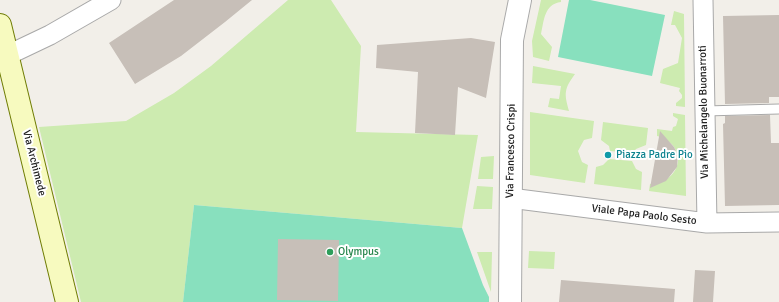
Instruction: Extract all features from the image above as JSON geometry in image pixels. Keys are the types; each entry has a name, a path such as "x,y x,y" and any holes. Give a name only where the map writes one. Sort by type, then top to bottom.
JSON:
{"main road":[{"name":"Via Archimede","path":"0,24 67,302"}],"street":[{"path":"8,55 50,35 110,0"},
{"name":"Via Francesco Crispi","path":"510,302 512,40 520,0"},
{"name":"Via Michelangelo Buonarroti","path":"703,0 707,223"},
{"name":"Viale Papa Paolo Sesto","path":"510,198 707,223 779,222"}],"lane":[{"path":"705,111 779,109"}],"green space":[{"path":"288,0 331,0 361,46 356,132 478,135 462,228 194,205 183,302 81,302 39,127 126,121 174,93 211,66"},
{"path":"541,0 561,0 561,2 555,3 548,10 541,34 552,47 549,61 533,57 532,41"},
{"path":"569,0 590,0 665,15 652,76 558,57"},
{"path":"674,11 684,14 685,107 676,106 676,103 682,98 679,91 680,88 660,83 663,69 678,63 682,38 675,25 671,25"},
{"path":"533,66 575,74 566,91 566,100 569,111 548,107 550,98 559,99 561,86 532,83"},
{"path":"530,112 594,121 592,138 584,140 578,151 582,162 588,165 585,183 530,175"},
{"path":"673,113 685,115 686,196 649,191 650,184 661,182 670,177 678,162 674,147 667,140 657,136 657,129 672,131 673,127 676,126 678,119 673,116"},
{"path":"603,122 648,128 646,145 636,149 633,153 610,151 609,146 601,140"},
{"path":"494,156 493,179 478,179 481,157"},
{"path":"609,159 632,161 636,169 642,172 641,190 594,184 596,167 603,165"},
{"path":"477,186 493,187 492,209 473,209"},
{"name":"Olympus","path":"194,205 462,228 483,285 489,297 489,302 183,302"},
{"path":"529,251 555,252 554,269 528,268"},
{"path":"477,252 492,252 491,292"}],"building":[{"path":"174,0 252,0 181,56 135,84 109,43"},
{"path":"779,15 779,97 769,97 769,103 725,104 723,16"},
{"path":"471,38 495,42 486,98 458,87 455,135 415,133 418,72 376,68 377,45"},
{"path":"770,115 771,143 779,143 779,205 725,206 723,124 725,123 725,116"},
{"path":"660,131 674,147 678,155 677,167 666,181 650,188"},
{"path":"278,239 339,240 338,301 277,300"},
{"path":"695,270 715,271 713,302 693,302"},
{"path":"561,280 675,289 674,302 559,302"}],"place":[{"name":"Piazza Padre Pio","path":"608,155"},
{"name":"Olympus","path":"330,252"}]}
